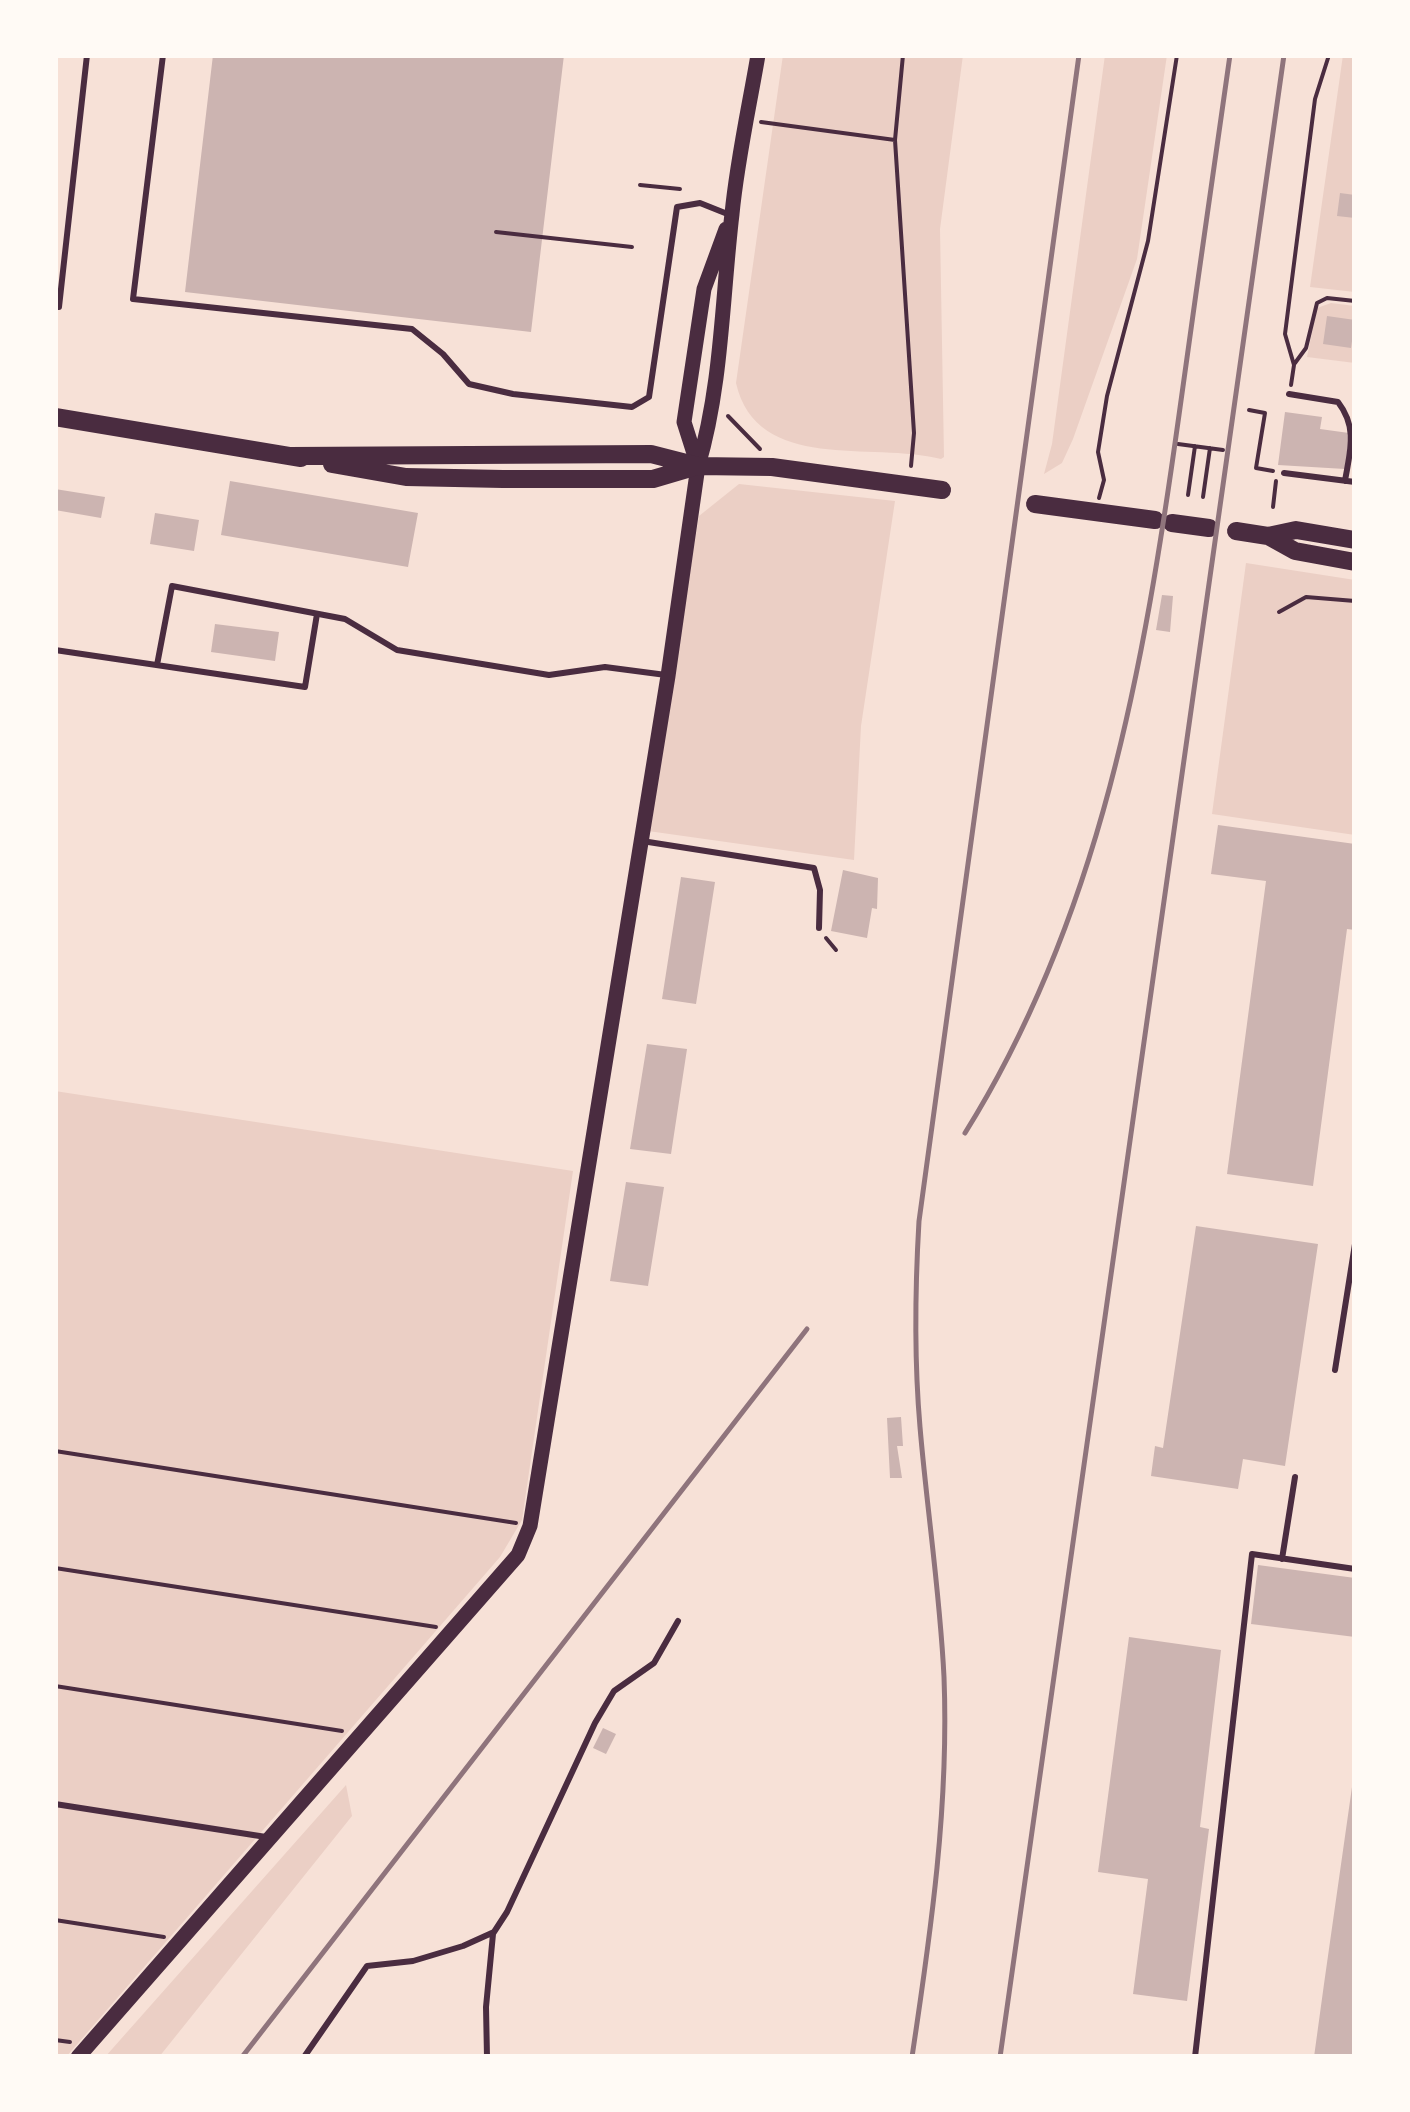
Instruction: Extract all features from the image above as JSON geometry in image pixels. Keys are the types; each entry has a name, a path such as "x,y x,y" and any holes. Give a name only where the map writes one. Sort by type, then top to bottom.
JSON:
{"main road":[{"path":"55,416 406,477 652,480 698,466"},
{"path":"290,456 651,454 698,466 772,467 942,490"},
{"path":"1036,504 1209,528"},
{"path":"1236,532 1268,536 1296,530 1355,540"},
{"path":"1268,536 1296,551 1355,562"}],"street":[{"path":"78,2057 518,1555 530,1526 668,676 698,466 706,437 727,292 731,216 758,55"},
{"path":"698,466 684,422 704,290 731,216"}],"lane":[{"path":"55,307 59,307 87,55"},
{"path":"163,55 133,299 412,329 444,354 469,384 513,394 632,407 649,398 677,207 700,203 731,216"},
{"path":"1289,394 1338,402 1346,412 1353,431 1346,480"},
{"path":"1281,475 1355,482"},
{"path":"157,665 172,586 345,619 397,650 549,675 605,667 668,676"},
{"path":"55,650 305,687 317,614"},
{"path":"641,841 814,868 820,890 819,928"},
{"path":"1335,1370 1355,1244"},
{"path":"1282,1558 1296,1477"},
{"path":"1195,2057 1252,1554 1355,1569"},
{"path":"487,2057 486,2007 494,1932 507,1912 594,1722 614,1691 654,1663 678,1622"},
{"path":"55,1804 270,1838"},
{"path":"304,2057 367,1966 413,1961 494,1932"}],"path":[{"path":"903,55 895,140 914,433 908,486"},
{"path":"1096,512 1104,480 1098,452 1106,396 1142,269 1177,55"},
{"path":"1294,365 1284,334 1315,99 1329,55"},
{"path":"747,120 895,140"},
{"path":"640,185 680,189"},
{"path":"496,232 632,247"},
{"path":"1289,394 1294,365 1306,348 1317,303 1326,298 1355,301"},
{"path":"722,402 728,417 772,467"},
{"path":"1248,410 1265,413 1256,468 1281,475 1273,507"},
{"path":"1178,444 1224,450"},
{"path":"1188,495 1195,446"},
{"path":"1204,497 1210,448"},
{"path":"1279,612 1306,597 1355,601"},
{"path":"55,1451 530,1526"},
{"path":"55,1568 452,1630"},
{"path":"55,1686 361,1734"},
{"path":"55,1920 182,1939"}],"shaded area":[{"path":"783,55 963,55 940,229 944,457 941,459 792,442 767,431 748,412 736,383"},
{"path":"1105,55 1167,55 1137,259 1073,439 1062,463 1044,474 1052,444"},
{"path":"1343,55 1355,55 1355,292 1310,287"},
{"path":"1331,303 1355,306 1355,363 1307,357 1317,308"},
{"path":"739,484 895,501 861,726 854,860 648,831 699,516"},
{"path":"1246,563 1355,580 1355,835 1212,814"},
{"path":"55,1091 573,1171 522,1520 500,1557 66,2057 55,2057"},
{"path":"346,1785 352,1816 159,2057 105,2057"}],"building":[{"path":"213,55 564,55 531,332 185,292"},
{"path":"1340,193 1355,195 1355,218 1337,216"},
{"path":"1327,316 1355,320 1351,348 1323,344"},
{"path":"1285,412 1322,417 1320,429 1349,433 1345,469 1278,465"},
{"path":"230,481 418,513 408,567 221,535"},
{"path":"55,489 105,497 101,518 55,510"},
{"path":"155,513 199,520 194,551 150,544"},
{"path":"1162,595 1173,596 1170,632 1156,630"},
{"path":"215,624 279,632 275,661 211,652"},
{"path":"1218,825 1355,844 1355,930 1347,929 1313,1186 1227,1174 1266,881 1211,874"},
{"path":"843,870 878,878 877,909 872,908 867,938 831,931"},
{"path":"681,877 715,882 696,1004 662,999"},
{"path":"647,1044 687,1049 671,1154 630,1149"},
{"path":"626,1182 664,1187 648,1286 610,1281"},
{"path":"1196,1226 1318,1244 1285,1466 1243,1459 1238,1489 1151,1476 1155,1446 1163,1448"},
{"path":"901,1417 903,1446 897,1446 902,1478 890,1478 887,1418"},
{"path":"1258,1565 1355,1578 1355,1637 1251,1624"},
{"path":"1129,1637 1221,1650 1200,1827 1209,1829 1187,2001 1133,1994 1148,1879 1098,1872"},
{"path":"603,1728 616,1734 606,1754 593,1748"},
{"path":"1353,1780 1355,2057 1314,2057 1324,1984"}],"railway":[{"path":"912,2057 937,1868 945,1725 940,1614 918,1401 919,1221 1079,55"},
{"path":"965,1133 1012,1050 1051,964 1110,786 1150,602 1230,55"},
{"path":"1000,2057 1284,55"},
{"path":"242,2057 807,1329"}]}
